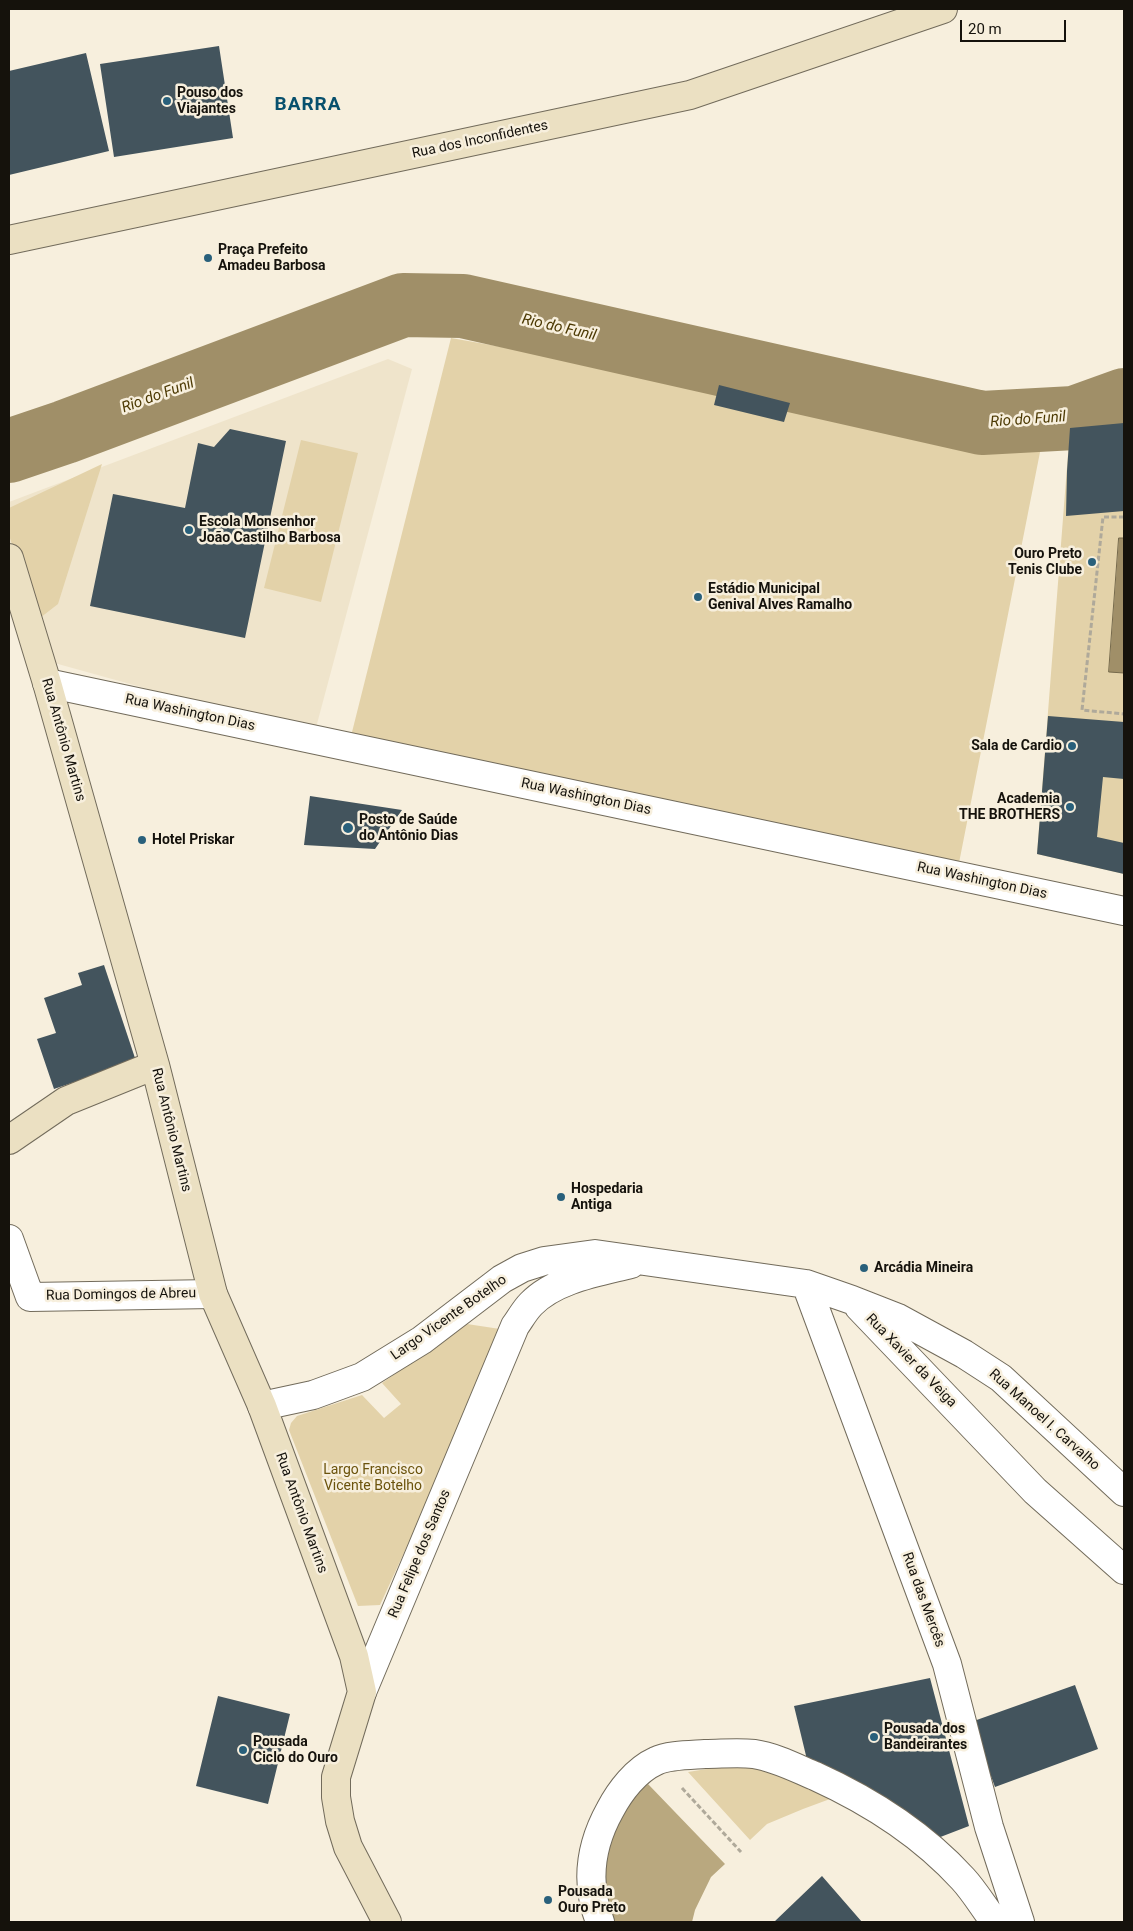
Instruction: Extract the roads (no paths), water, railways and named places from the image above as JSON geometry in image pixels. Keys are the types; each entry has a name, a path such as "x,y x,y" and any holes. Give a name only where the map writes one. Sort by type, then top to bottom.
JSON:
{"street":[{"name":"Rua dos Inconfidentes","path":"9,240 690,95 942,9"},
{"name":"Rua Antônio Martins","path":"9,558 48,683 154,1065 213,1294 262,1406 354,1656 362,1692"},
{"name":"Rua Washington Dias","path":"48,683 1124,911"},
{"path":"9,1140 66,1101 154,1065"},
{"name":"Rua Domingos de Abreu","path":"9,1239 30,1297 213,1294"},
{"name":"Largo Vicente Botelho","path":"262,1406 313,1396 362,1377 422,1340 502,1279 522,1268 544,1261 595,1254 642,1261"},
{"name":"Rua Xavier da Veiga","path":"642,1261 806,1284 852,1300 1035,1491 1124,1570"},
{"name":"Rua Felipe dos Santos","path":"387,1922 348,1847 340,1821 336,1797 336,1777 362,1692 515,1326 531,1304 553,1289 576,1278 642,1261"},
{"name":"Rua das Mercês","path":"806,1284 947,1664 990,1827 1020,1922"},
{"name":"Rua Manoel I. Carvalho","path":"852,1300 898,1318 931,1335 1001,1378 1124,1492"},
{"path":"600,1922 590,1888 590,1864 596,1841 618,1795 635,1776 656,1761 689,1755 755,1754 788,1765 834,1785 869,1803 900,1823 964,1880 995,1922"}],"waterway":[{"name":"Rio do Funil","path":"9,451 65,432 403,305 463,306 982,423 1074,418 1124,400"}],"place":[{"name":"Pouso dos Viajantes","path":"167,101"},
{"name":"Praça Prefeito Amadeu Barbosa","path":"208,258"},
{"name":"Escola Monsenhor João Castilho Barbosa","path":"189,530"},
{"name":"Ouro Preto Tenis Clube","path":"1092,562"},
{"name":"Estádio Municipal Genival Alves Ramalho","path":"698,597"},
{"name":"Sala de Cardio","path":"1072,746"},
{"name":"Academia THE BROTHERS","path":"1070,807"},
{"name":"Posto de Saúde do Antônio Dias","path":"348,828"},
{"name":"Hotel Priskar","path":"142,840"},
{"name":"Hospedaria Antiga","path":"561,1197"},
{"name":"Arcádia Mineira","path":"864,1268"},
{"name":"Pousada dos Bandeirantes","path":"874,1737"},
{"name":"Pousada Ciclo do Ouro","path":"243,1750"},
{"name":"Pousada Ouro Preto","path":"548,1900"}],"district":[{"name":"BARRA","path":"308,105"}],"park label":[{"name":"Largo Francisco Vicente Botelho","path":"373,1478"}]}
